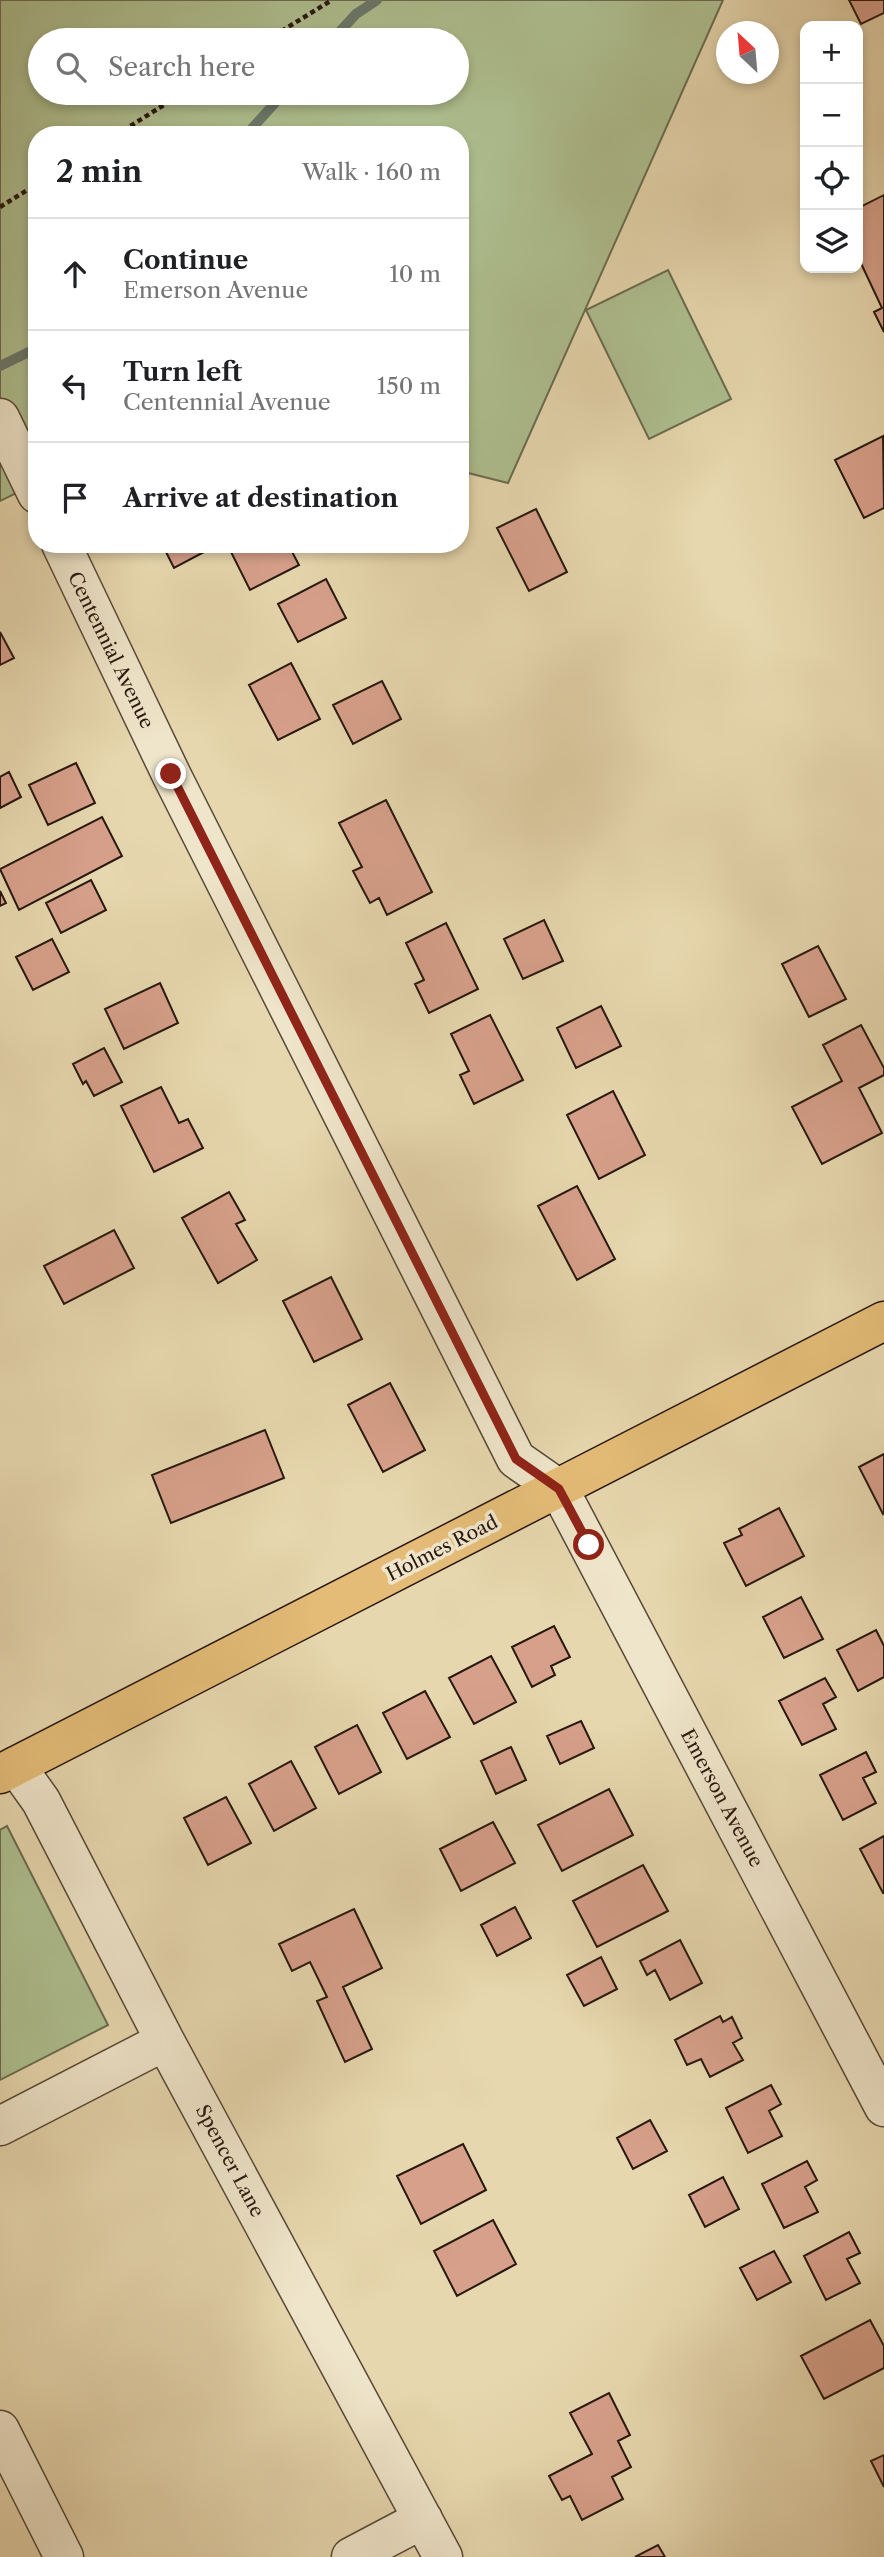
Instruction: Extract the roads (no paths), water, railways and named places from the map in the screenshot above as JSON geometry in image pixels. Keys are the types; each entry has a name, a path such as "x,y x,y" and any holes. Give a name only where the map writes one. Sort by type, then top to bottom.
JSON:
{"main road":[{"name":"Holmes Road","path":"8,1770 884,1321"}],"street":[{"path":"0,418 28,476"},
{"name":"Centennial Avenue","path":"65,553 183,799 516,1459 559,1489"},
{"name":"Emerson Avenue","path":"559,1489 884,2108"},
{"name":"Spencer Lane","path":"8,1770 41,1801 165,2041 443,2557"},
{"path":"0,2126 165,2041"},
{"path":"0,2430 64,2557"},
{"path":"351,2557 423,2519"}],"waterway":[{"path":"343,28 356,14 377,0"},
{"path":"254,126 273,105"},
{"path":"0,366 28,352"}]}
